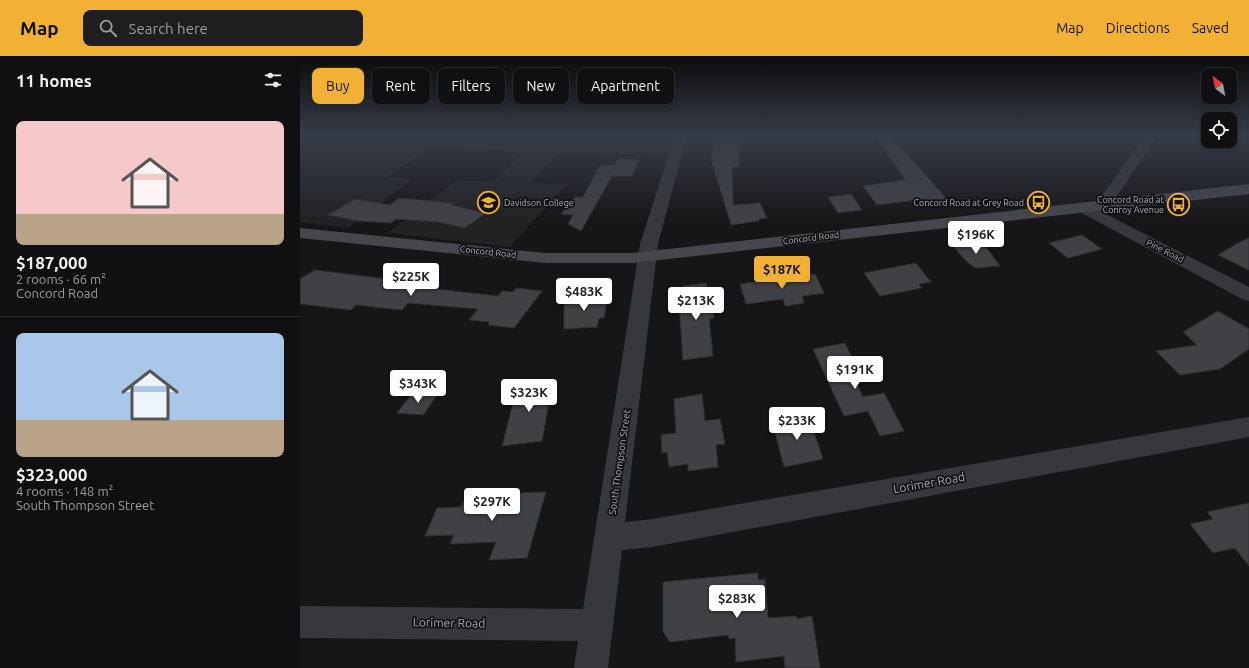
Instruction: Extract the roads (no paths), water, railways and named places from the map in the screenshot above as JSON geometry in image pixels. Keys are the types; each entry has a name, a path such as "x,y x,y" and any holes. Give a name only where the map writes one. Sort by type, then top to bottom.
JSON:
{"main road":[{"name":"Concord Road","path":"300,232 546,258 608,259 647,256 1249,189"}],"street":[{"name":"South Thompson Street","path":"591,668 647,256 649,244 673,164"},
{"path":"1103,205 1132,164"},
{"name":"Pine Road","path":"1082,207 1249,295"},
{"name":"Lorimer Road","path":"609,537 652,533 1249,427"},
{"name":"Lorimer Road","path":"300,622 597,625"}],"place":[{"name":"Davidson College","path":"488,203"},
{"name":"Concord Road at Grey Road","path":"1039,203"},
{"name":"Concord Road at Conroy Avenue","path":"1179,205"}]}
